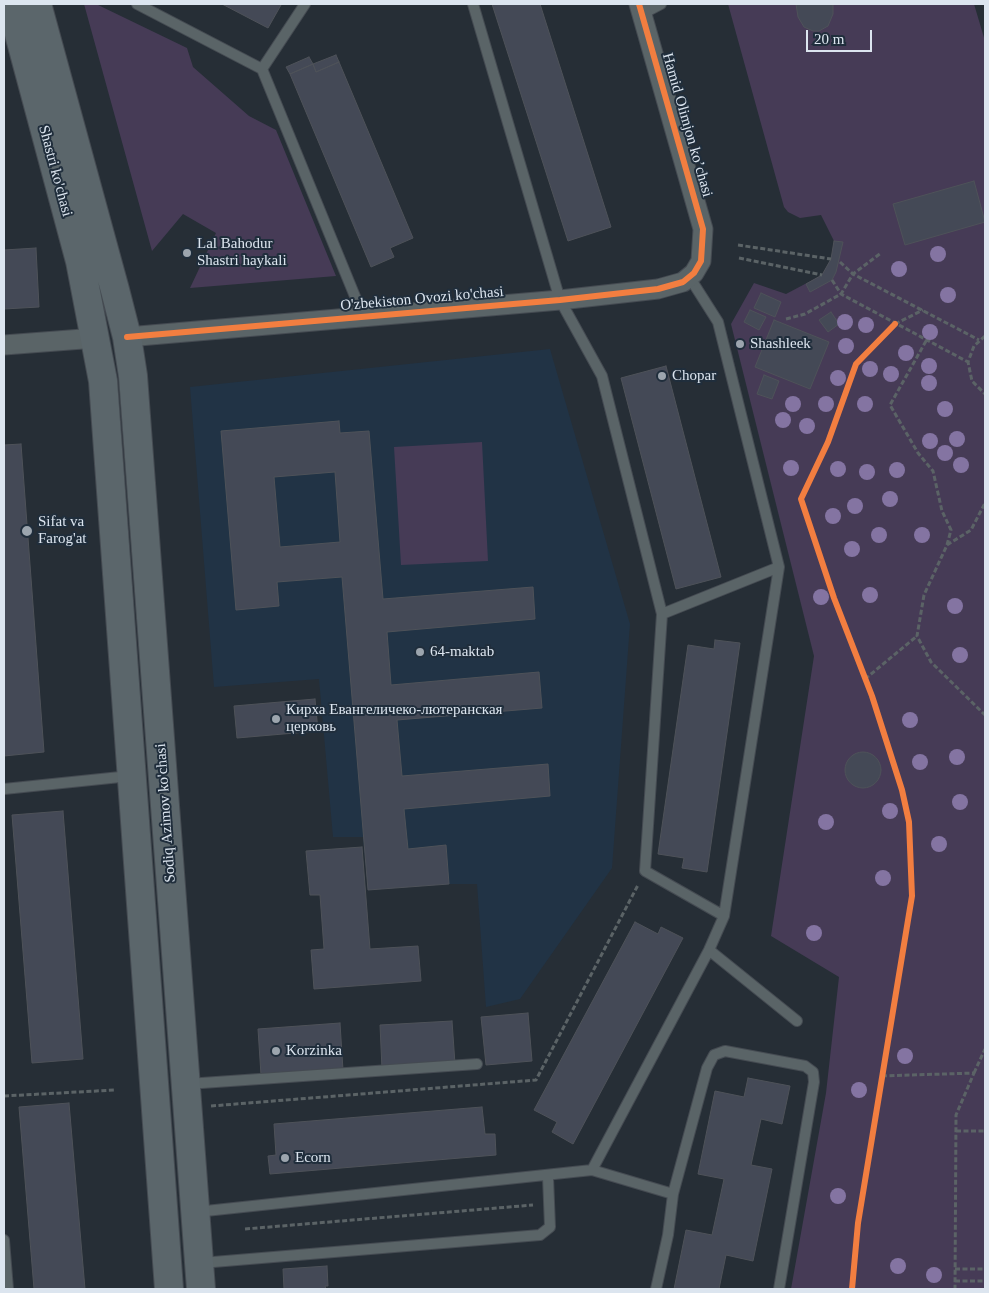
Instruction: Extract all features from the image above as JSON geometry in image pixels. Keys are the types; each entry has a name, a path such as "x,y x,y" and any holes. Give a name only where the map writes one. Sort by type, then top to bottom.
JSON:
{"main road":[{"name":"Shastri ko'chasi","path":"11,4 80,261 96,338"},
{"name":"Shastri ko'chasi","path":"37,4 127,337"},
{"name":"O'zbekiston Ovozi ko'chasi","path":"96,338 127,337"},
{"name":"Sodiq Azimov ko'chasi","path":"127,337 134,386 200,1276"},
{"path":"96,338 103,381 169,1289"}],"street":[{"name":"Hamid Olimjon ko’chasi","path":"640,9 702,221 703,254 698,267 690,278"},
{"name":"O'zbekiston Ovozi ko'chasi","path":"127,337 560,300 658,289 675,286 690,278"},
{"name":"O'zbekiston Ovozi ko'chasi","path":"4,345 96,338"}],"lane":[{"path":"137,4 262,69 363,316"},
{"path":"262,69 305,4"},
{"path":"473,4 560,300 602,376 662,614 645,870 724,916"},
{"path":"640,9 662,4"},
{"path":"592,1170 709,950 724,916 779,567 718,322 690,278"},
{"path":"662,614 779,567"},
{"path":"4,789 131,776"},
{"path":"709,950 797,1021"},
{"path":"656,1289 668,1235 673,1194 706,1068 714,1055 725,1051 805,1066 812,1072 814,1082 779,1289"},
{"path":"187,1096 477,1064"},
{"path":"196,1212 548,1177 592,1170 673,1194"},
{"path":"200,1276 540,1235 550,1227 548,1177"},
{"path":"4,1240 8,1289"}],"path":[{"path":"738,246 831,259"},
{"path":"786,318 805,314 841,294 853,274 881,253"},
{"path":"739,258 822,275"},
{"path":"840,262 853,274 980,340"},
{"path":"832,280 841,294 968,362"},
{"path":"888,331 895,324 923,310"},
{"path":"985,336 974,346 968,362 972,381 985,394"},
{"path":"926,341 890,405 918,453 933,471 942,511 950,530 948,545 924,594 917,636 931,662 985,715"},
{"path":"948,545 971,530 985,503"},
{"path":"865,679 917,636"},
{"path":"862,670 869,688"},
{"path":"187,1096 536,1080 645,870"},
{"path":"955,1289 956,1115 985,1049"},
{"path":"880,1086 884,1067"},
{"path":"882,1076 974,1073"},
{"path":"4,1096 115,1090"},
{"path":"956,1131 985,1131"},
{"path":"245,1229 549,1204"},
{"path":"955,1269 985,1269"},
{"path":"955,1281 985,1281"}],"shaded area":[{"path":"84,4 96,4 187,48 193,67 249,116 276,130 336,276 190,288 216,233 183,214 152,251"},
{"path":"728,4 974,4 985,41 985,1289 791,1289 826,1093 839,977 771,936 814,656 731,324 754,283 786,294 822,275 831,259 834,241 821,215 800,218 788,212 784,207"},
{"name":"64-maktab","path":"550,349 630,624 612,868 520,999 486,1007 477,884 449,884 368,890 363,837 333,837 319,679 214,687 190,387"},
{"path":"482,442 488,561 401,565 394,447"}],"building":[{"path":"222,4 279,4 281,5 268,28"},
{"path":"492,4 540,4 611,227 568,241"},
{"path":"796,4 833,4 833,14 828,26 819,31 813,31 804,27 798,17"},
{"path":"336,55 339,62 316,72 313,64"},
{"path":"309,57 313,64 290,74 286,67"},
{"path":"339,62 413,238 390,248 394,257 371,267 290,74 313,64 316,72"},
{"path":"974,181 985,222 905,245 893,204"},
{"path":"834,241 843,242 836,272 832,280 810,292 806,284 822,275 831,259"},
{"path":"36,248 39,307 4,309 4,250"},
{"path":"761,293 781,302 775,317 754,308"},
{"path":"750,310 766,317 759,330 744,322"},
{"path":"831,312 839,324 828,332 819,320"},
{"path":"774,320 829,342 810,389 755,367"},
{"path":"666,366 721,577 676,589 621,378"},
{"path":"764,375 779,381 772,399 757,394"},
{"path":"339,421 340,433 369,431 383,599 533,587 535,619 387,632 391,685 539,672 542,708 397,720 402,776 548,764 550,796 404,809 408,849 446,845 449,884 368,890 342,577 277,582 279,606 236,610 221,431","holes":["335,472 340,542 280,547 274,477"]},
{"path":"21,444 44,752 4,756 4,445"},
{"path":"715,640 740,643 707,872 682,868 684,858 658,854 688,645 714,649"},
{"name":"Кирха Евангеличеко-лютеранская церковь","path":"315,699 318,731 237,738 234,706"},
{"path":"863,752 875,758 881,770 875,782 863,788 851,782 845,770 851,758"},
{"path":"63,811 83,1059 32,1063 12,815"},
{"path":"362,847 370,949 418,946 421,981 314,989 311,950 324,949 320,895 310,895 306,851"},
{"path":"635,922 658,934 661,927 683,938 573,1144 552,1132 557,1122 534,1110"},
{"path":"528,1013 532,1061 486,1065 481,1017"},
{"path":"452,1021 455,1064 382,1069 380,1025"},
{"path":"340,1023 343,1070 261,1075 258,1029"},
{"path":"748,1078 790,1086 782,1124 761,1119 751,1165 772,1169 753,1261 726,1255 719,1289 674,1289 686,1230 712,1235 724,1179 698,1174 715,1091 744,1097"},
{"path":"69,1103 85,1289 34,1289 19,1107"},
{"path":"482,1107 485,1134 495,1134 496,1155 270,1174 268,1156 276,1155 274,1124"},
{"path":"327,1266 328,1286 325,1286 326,1289 284,1289 283,1269"}],"cycle path":[{"path":"127,337 560,300 658,289 683,282 694,273 701,261 703,229 639,4"},
{"path":"852,1289 858,1223 912,896 909,822 902,790 872,696 834,598 801,499 828,442 856,364 895,324"}],"place":[{"name":"Lal Bahodur Shastri haykali","path":"187,253"},
{"name":"Shashleek","path":"740,344"},
{"name":"Chopar","path":"662,376"},
{"name":"Sifat va Farog'at","path":"27,531"},
{"name":"64-maktab","path":"420,652"},
{"name":"Кирха Евангеличеко-лютеранская церковь","path":"276,719"},
{"name":"Korzinka","path":"276,1051"},
{"name":"Ecorn","path":"285,1158"}]}
